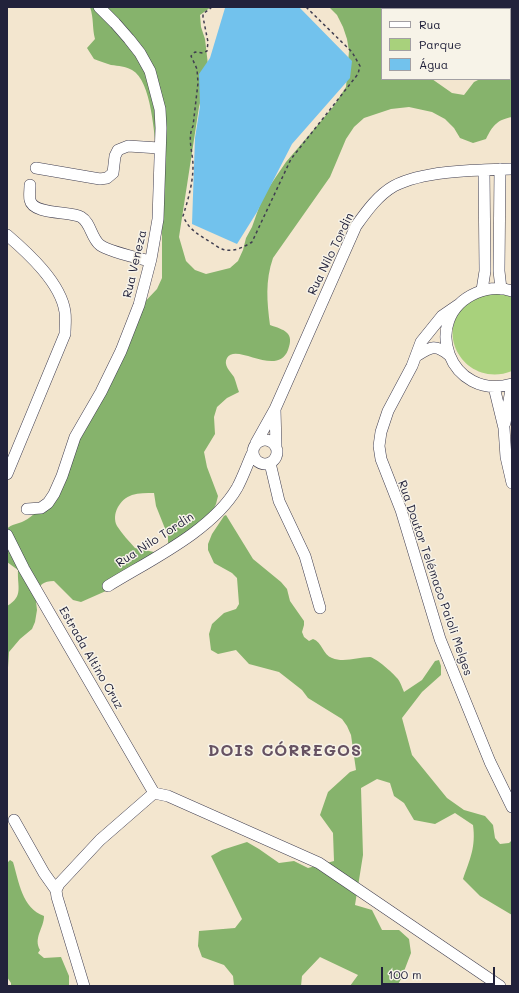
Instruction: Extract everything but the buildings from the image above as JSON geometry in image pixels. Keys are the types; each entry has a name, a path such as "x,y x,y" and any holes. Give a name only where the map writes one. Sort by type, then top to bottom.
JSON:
{"street":[{"name":"Rua Veneza","path":"27,509 41,508 48,503 54,494 62,476 75,437 101,392 121,351 139,305 150,261 158,219 159,148 161,128 160,109 150,71 129,39 99,7"},
{"path":"36,168 100,179 107,178 113,173 115,156 118,150 128,146 159,148"},
{"name":"Rua Nilo Tordin","path":"256,443 275,409 356,226 368,209 393,186 409,180 437,174 512,169"},
{"path":"484,170 484,271 482,290 509,290 499,271 500,170"},
{"path":"30,185 30,202 34,207 81,217 87,222 100,244 124,254 150,261"},
{"path":"7,234 41,268 60,294 65,312 65,334 7,474"},
{"name":"Rua Doutor Telémaco Paioli Melges","path":"482,290 469,296 442,316 422,342 418,355 388,411 381,432 380,459 401,510 440,639 490,762 512,807"},
{"path":"458,305 450,317 446,331 446,343 449,355 454,366 462,375 472,382 484,386 494,387 512,384 504,428"},
{"path":"418,355 436,347 442,349 449,355"},
{"path":"494,387 504,428 506,457 512,483"},
{"name":"Rua Nilo Tordin","path":"275,409 276,447"},
{"path":"263,439 271,441 276,447 276,455 270,463 260,463 252,454 252,450 256,443 263,439"},
{"name":"Rua Nilo Tordin","path":"108,586 193,534 210,520 237,488 252,454"},
{"path":"270,463 279,501 305,556 320,608"},
{"name":"Estrada Altino Cruz","path":"7,535 24,569 154,793"},
{"path":"56,890 59,884 100,840 154,793 168,796 319,863 500,986"},
{"path":"14,820 44,873 56,890 84,986"}],"path":[{"path":"212,7 203,14 208,42 207,51 204,53 195,52 191,56 197,69 198,83 193,126 190,132 193,167 190,192 183,216 186,223 194,233 223,250 237,250 252,242 291,159 358,74 360,66 352,52 306,7"}],"green space":[{"path":"90,7 211,7 200,15 208,65 207,76 199,107 179,237 186,261 195,270 206,274 230,268 238,261 263,196 286,162 333,107 346,87 349,51 347,39 337,15 329,7 462,7 381,8 381,80 433,80 452,93 464,95 474,82 478,80 511,80 512,50 512,117 496,124 486,139 473,143 460,138 454,128 445,119 432,112 409,107 391,109 364,118 354,127 346,139 330,177 273,258 270,267 267,292 270,325 284,330 289,335 290,344 288,350 283,358 275,361 266,361 239,354 232,354 227,358 226,366 234,377 239,392 227,398 217,407 214,417 215,434 204,452 207,467 218,496 210,517 168,545 168,536 156,506 154,493 135,494 120,503 116,512 115,521 123,535 135,548 154,552 159,556 115,587 81,602 73,600 54,581 42,584 35,593 37,610 32,629 20,639 9,652 7,683 7,606 16,599 19,586 18,570 7,562 7,529 31,517 48,499 139,308 157,289 162,278 159,162 148,97 139,76 132,70 94,59 87,48 95,39"},
{"path":"499,293 512,297 512,371 496,374 481,372 469,365 459,355 454,342 453,329 457,315 468,303 482,295"},
{"path":"226,515 253,559 281,582 287,589 290,601 304,621 302,632 304,637 309,641 313,639 316,641 326,654 332,658 341,660 365,657 373,658 395,676 404,692 422,680 435,661 439,660 441,675 422,692 402,718 412,755 447,798 464,810 485,816 493,825 495,838 500,844 509,843 512,840 512,915 480,896 463,879 473,846 473,825 455,813 435,824 414,820 404,803 394,796 390,783 377,779 361,788 363,855 355,905 372,910 382,930 399,930 409,939 411,953 397,986 350,986 358,975 320,957 302,976 301,986 234,986 233,976 224,965 202,957 198,946 199,931 235,928 242,919 211,856 222,850 247,842 279,863 294,861 308,868 334,861 333,833 320,815 328,792 350,772 356,770 351,735 342,719 308,698 302,690 279,672 249,664 236,650 218,654 211,650 209,634 212,624 224,613 236,609 239,604 237,578 232,573 214,563 208,550 208,544 212,534"},
{"path":"10,860 13,862 22,894 26,901 37,912 44,916 38,937 38,946 40,950 38,953 44,958 61,957 69,976 69,986 11,986 11,983 7,977 7,863"}],"water":[{"path":"299,7 352,61 350,78 292,144 257,212 237,244 192,224 195,138 200,106 199,74 210,58 225,8"}],"district":[{"name":"DOIS CÓRREGOS","path":"285,751"}]}
